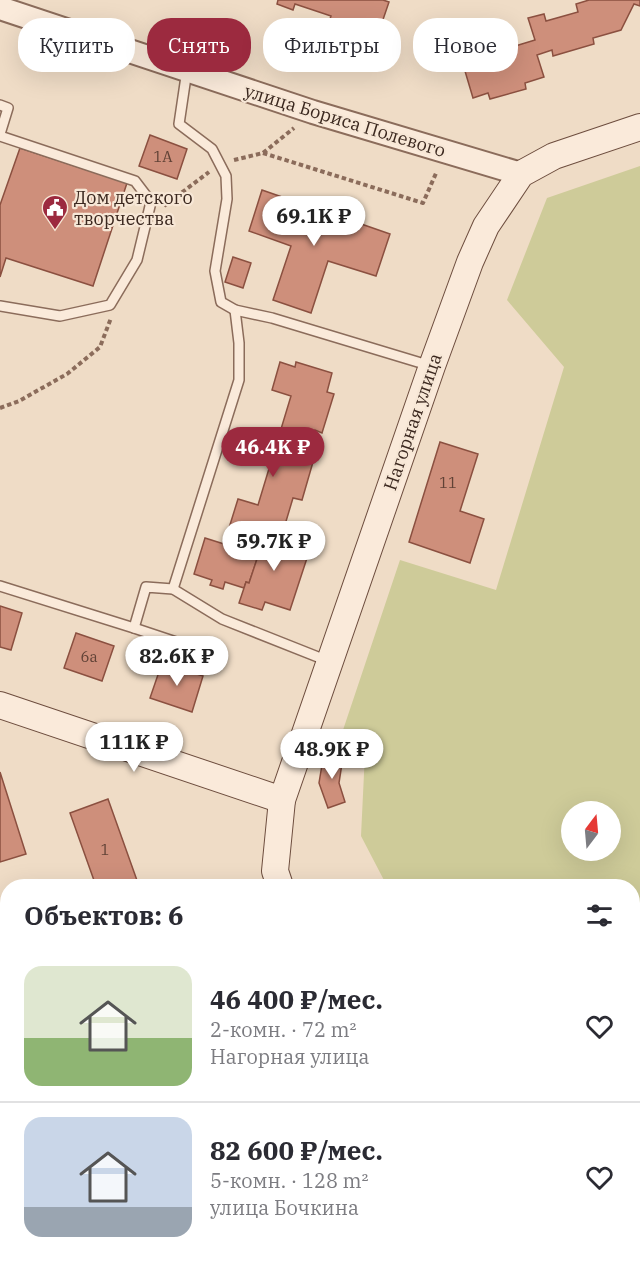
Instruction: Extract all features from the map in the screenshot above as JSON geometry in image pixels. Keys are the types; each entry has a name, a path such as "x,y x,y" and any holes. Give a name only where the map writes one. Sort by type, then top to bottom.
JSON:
{"main road":[{"name":"Нагорная улица","path":"278,879 275,871 282,800 432,366 470,262 486,226 521,174 554,156 640,127"},
{"path":"0,705 282,800"}],"street":[{"name":"улица Бориса Полевого","path":"0,8 147,56"},
{"name":"улица Бориса Полевого","path":"194,72 313,112 521,174"}],"lane":[{"path":"188,72 179,124 212,149 226,176 227,199 214,271 221,302 235,310 272,318 432,366"},
{"path":"0,105 8,108 0,135 135,180 151,202 137,260 110,305 60,316 0,306"},
{"path":"173,589 239,380 239,343 235,310"},
{"path":"0,586 176,642"},
{"path":"134,628 146,587 173,589 222,619 331,662"}],"path":[{"path":"147,219 220,163 263,153 313,112"},
{"path":"263,153 423,203 444,152"},
{"path":"0,408 19,401 67,374 100,348 111,323 116,295"}],"shaded area":[{"path":"640,166 640,879 383,879 361,836 365,753 342,733 400,560 496,590 564,367 507,300 547,198"}],"building":[{"path":"278,0 383,0 389,2 384,18 330,18 331,16 295,4 293,10 277,4"},
{"path":"589,0 640,0 640,6 634,4 621,30 593,38 594,44 553,56 552,50 537,55 544,77 525,83 526,89 490,99 488,93 473,98 465,72 518,72 518,45 535,40 528,18 544,14 546,21 578,12 576,4"},
{"path":"150,135 187,149 177,179 139,166"},
{"name":"Дом детского творчества","path":"20,148 127,183 93,286 6,258 0,277 0,205"},
{"path":"262,190 305,205 302,212 341,225 344,218 390,234 376,276 328,261 311,313 273,300 291,246 249,231"},
{"path":"233,257 251,263 243,288 225,282"},
{"path":"280,362 295,367 296,362 332,373 327,392 334,394 322,433 315,430 306,460 313,462 302,500 293,498 281,538 256,530 251,547 260,550 249,583 246,582 244,588 225,582 223,589 210,585 212,580 194,574 205,538 224,544 238,499 258,505 291,396 272,390"},
{"path":"440,442 478,454 460,511 484,519 470,563 409,542"},
{"path":"256,530 281,538 280,541 289,544 291,537 304,541 299,556 307,558 290,610 265,602 262,610 239,603 246,582 249,583 260,550 251,547"},
{"path":"0,606 22,613 11,650 0,647"},
{"path":"76,633 114,646 102,681 64,668"},
{"path":"162,663 203,676 192,712 150,698"},
{"path":"324,753 343,757 339,783 345,802 328,808 319,783"},
{"path":"0,772 26,854 0,862"},
{"path":"108,799 137,879 94,879 70,813"}],"place":[{"name":"Дом детского творчества","path":"55,231"}]}
